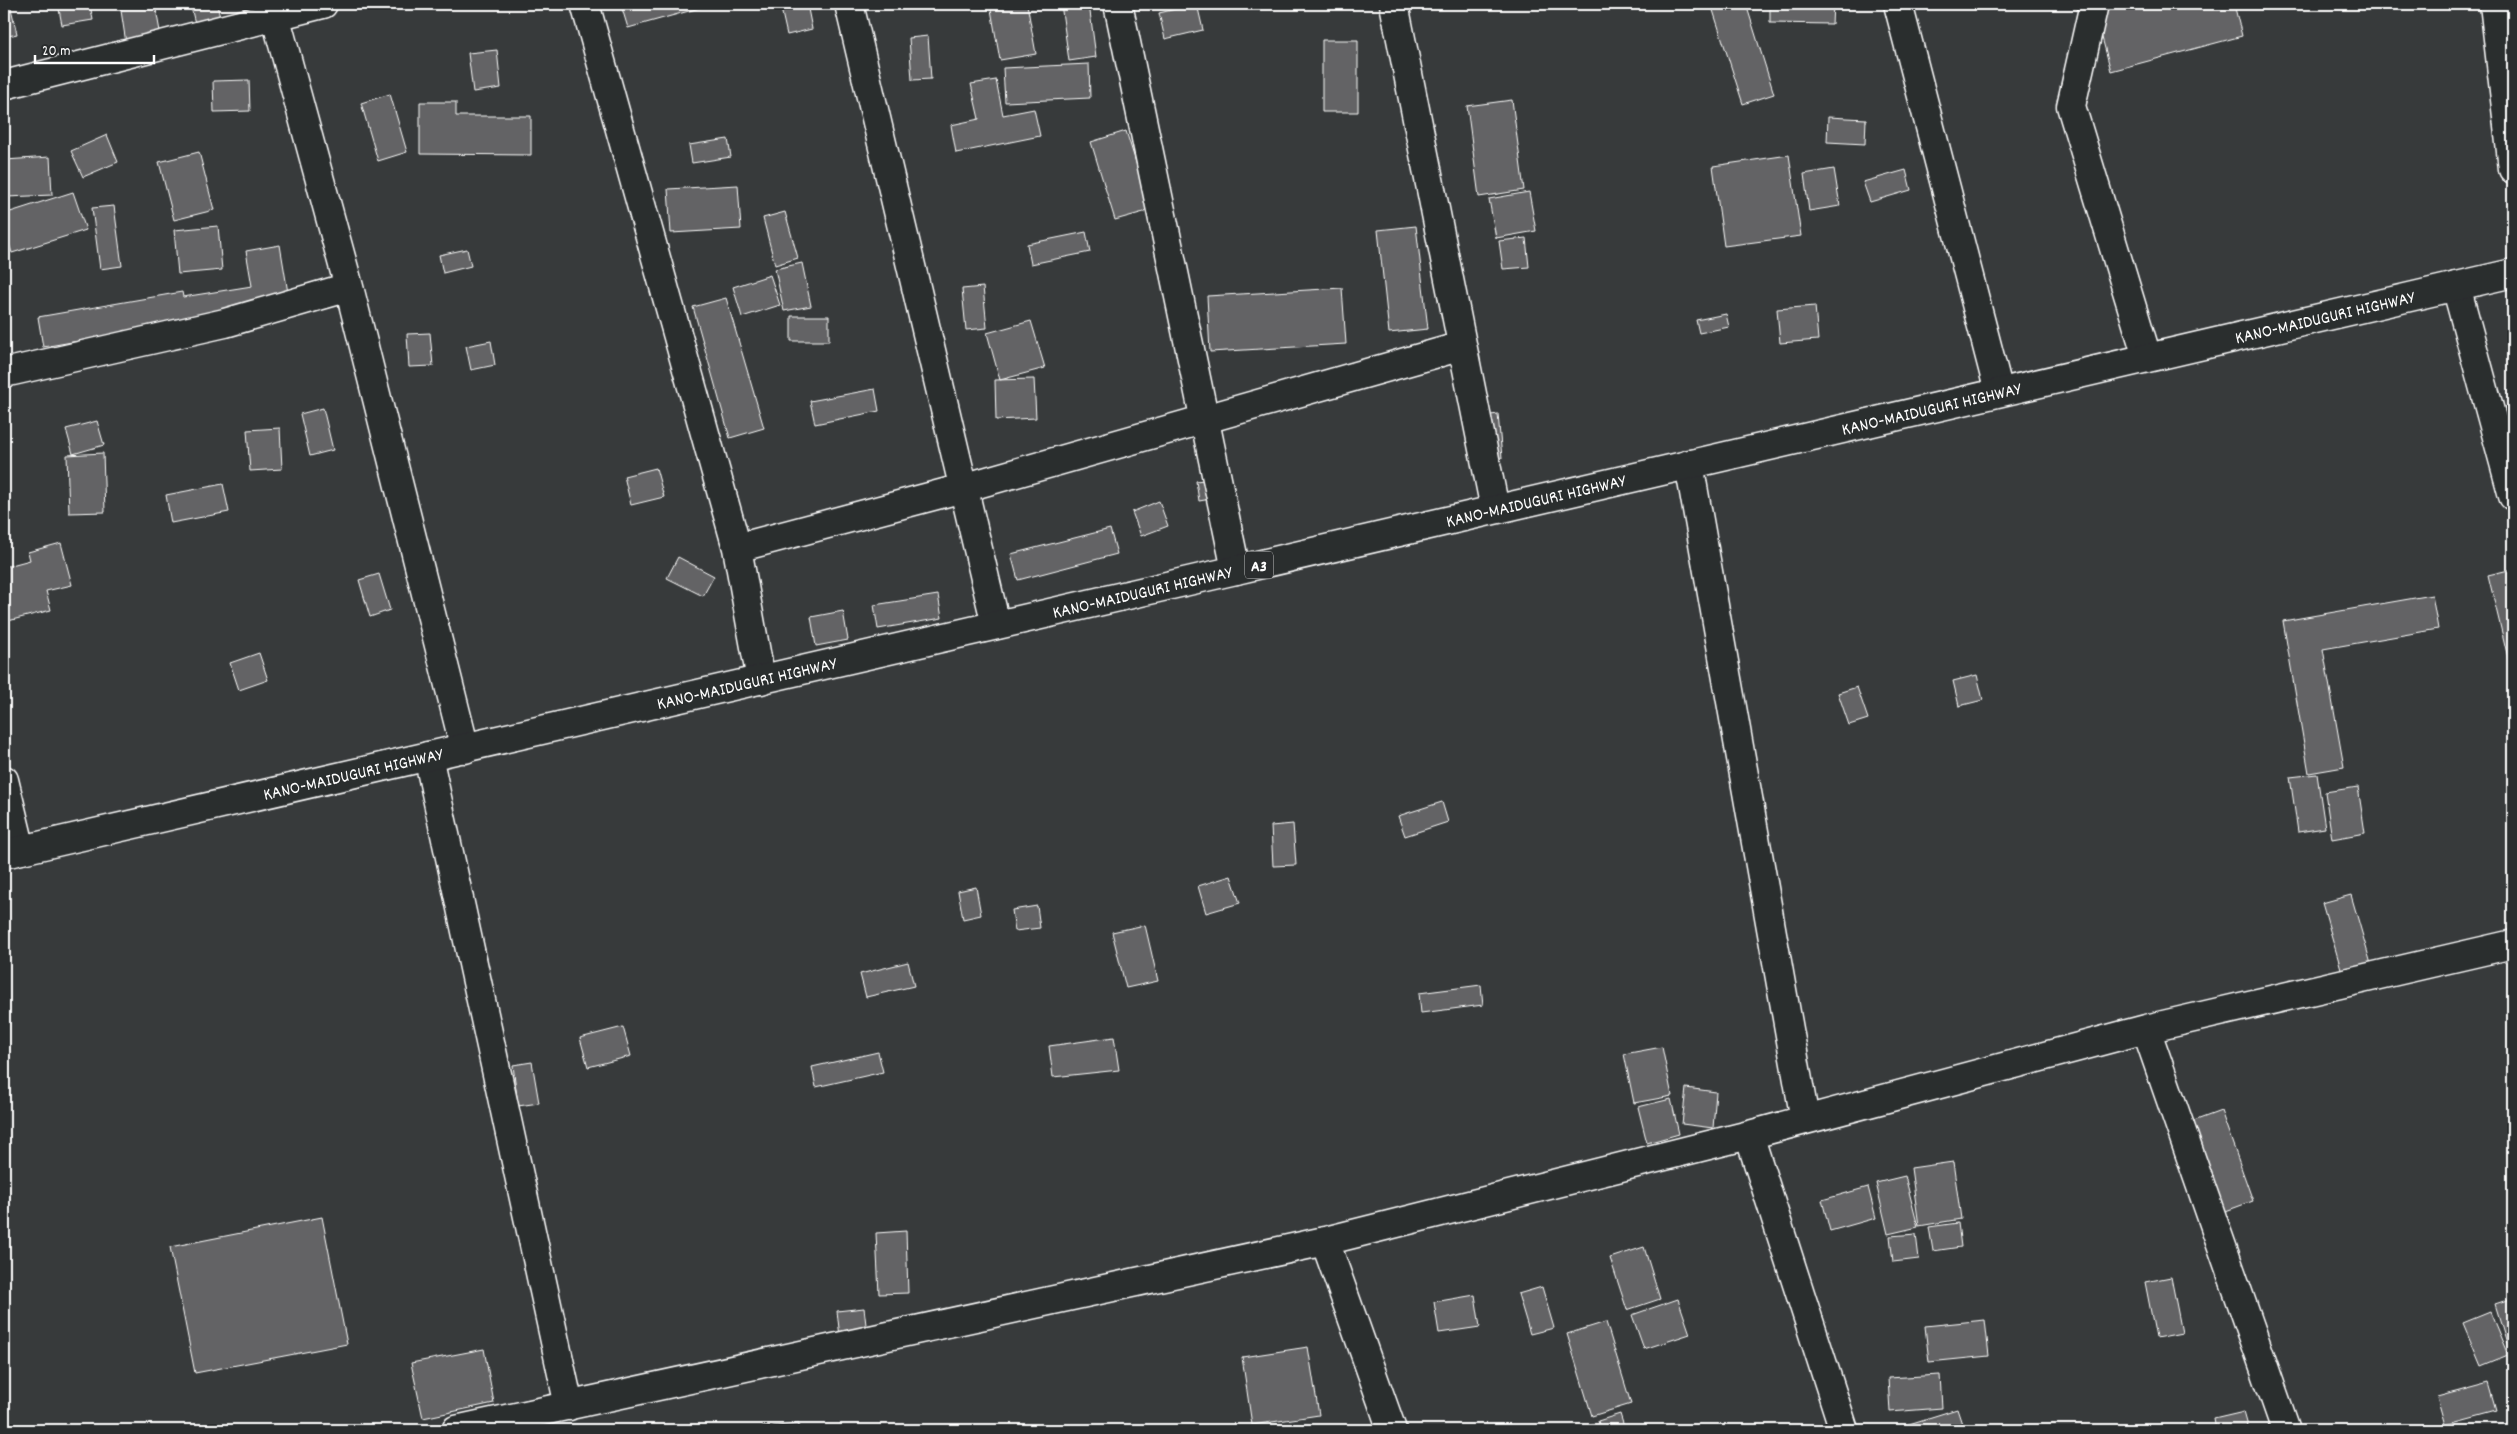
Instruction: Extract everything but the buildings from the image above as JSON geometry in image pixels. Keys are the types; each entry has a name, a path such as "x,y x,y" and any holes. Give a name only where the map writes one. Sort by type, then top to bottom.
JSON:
{"main road":[{"path":"4,85 273,10 323,4"},
{"path":"584,4 737,548 762,680"},
{"path":"849,4 996,625"},
{"path":"1118,4 1236,570"},
{"path":"1394,4 1495,509"},
{"path":"1898,4 1999,392"},
{"path":"2094,4 2071,106 2147,357"},
{"path":"2494,4 2513,169"},
{"path":"273,10 349,287 465,749"},
{"name":"KANO-MAIDUGURI HIGHWAY","path":"12,852 465,749 2513,272"},
{"path":"2456,286 2513,496"},
{"path":"4,374 225,323 349,287"},
{"path":"737,548 963,488 1462,346"},
{"path":"1689,464 1805,1120"},
{"path":"428,756 568,1406"},
{"path":"4,780 12,852"},
{"path":"456,1430 1324,1241 1749,1136 2146,1029 2513,944"},
{"path":"2146,1029 2286,1430"},
{"path":"1749,1136 1844,1430"},
{"path":"1324,1241 1392,1430"}]}
